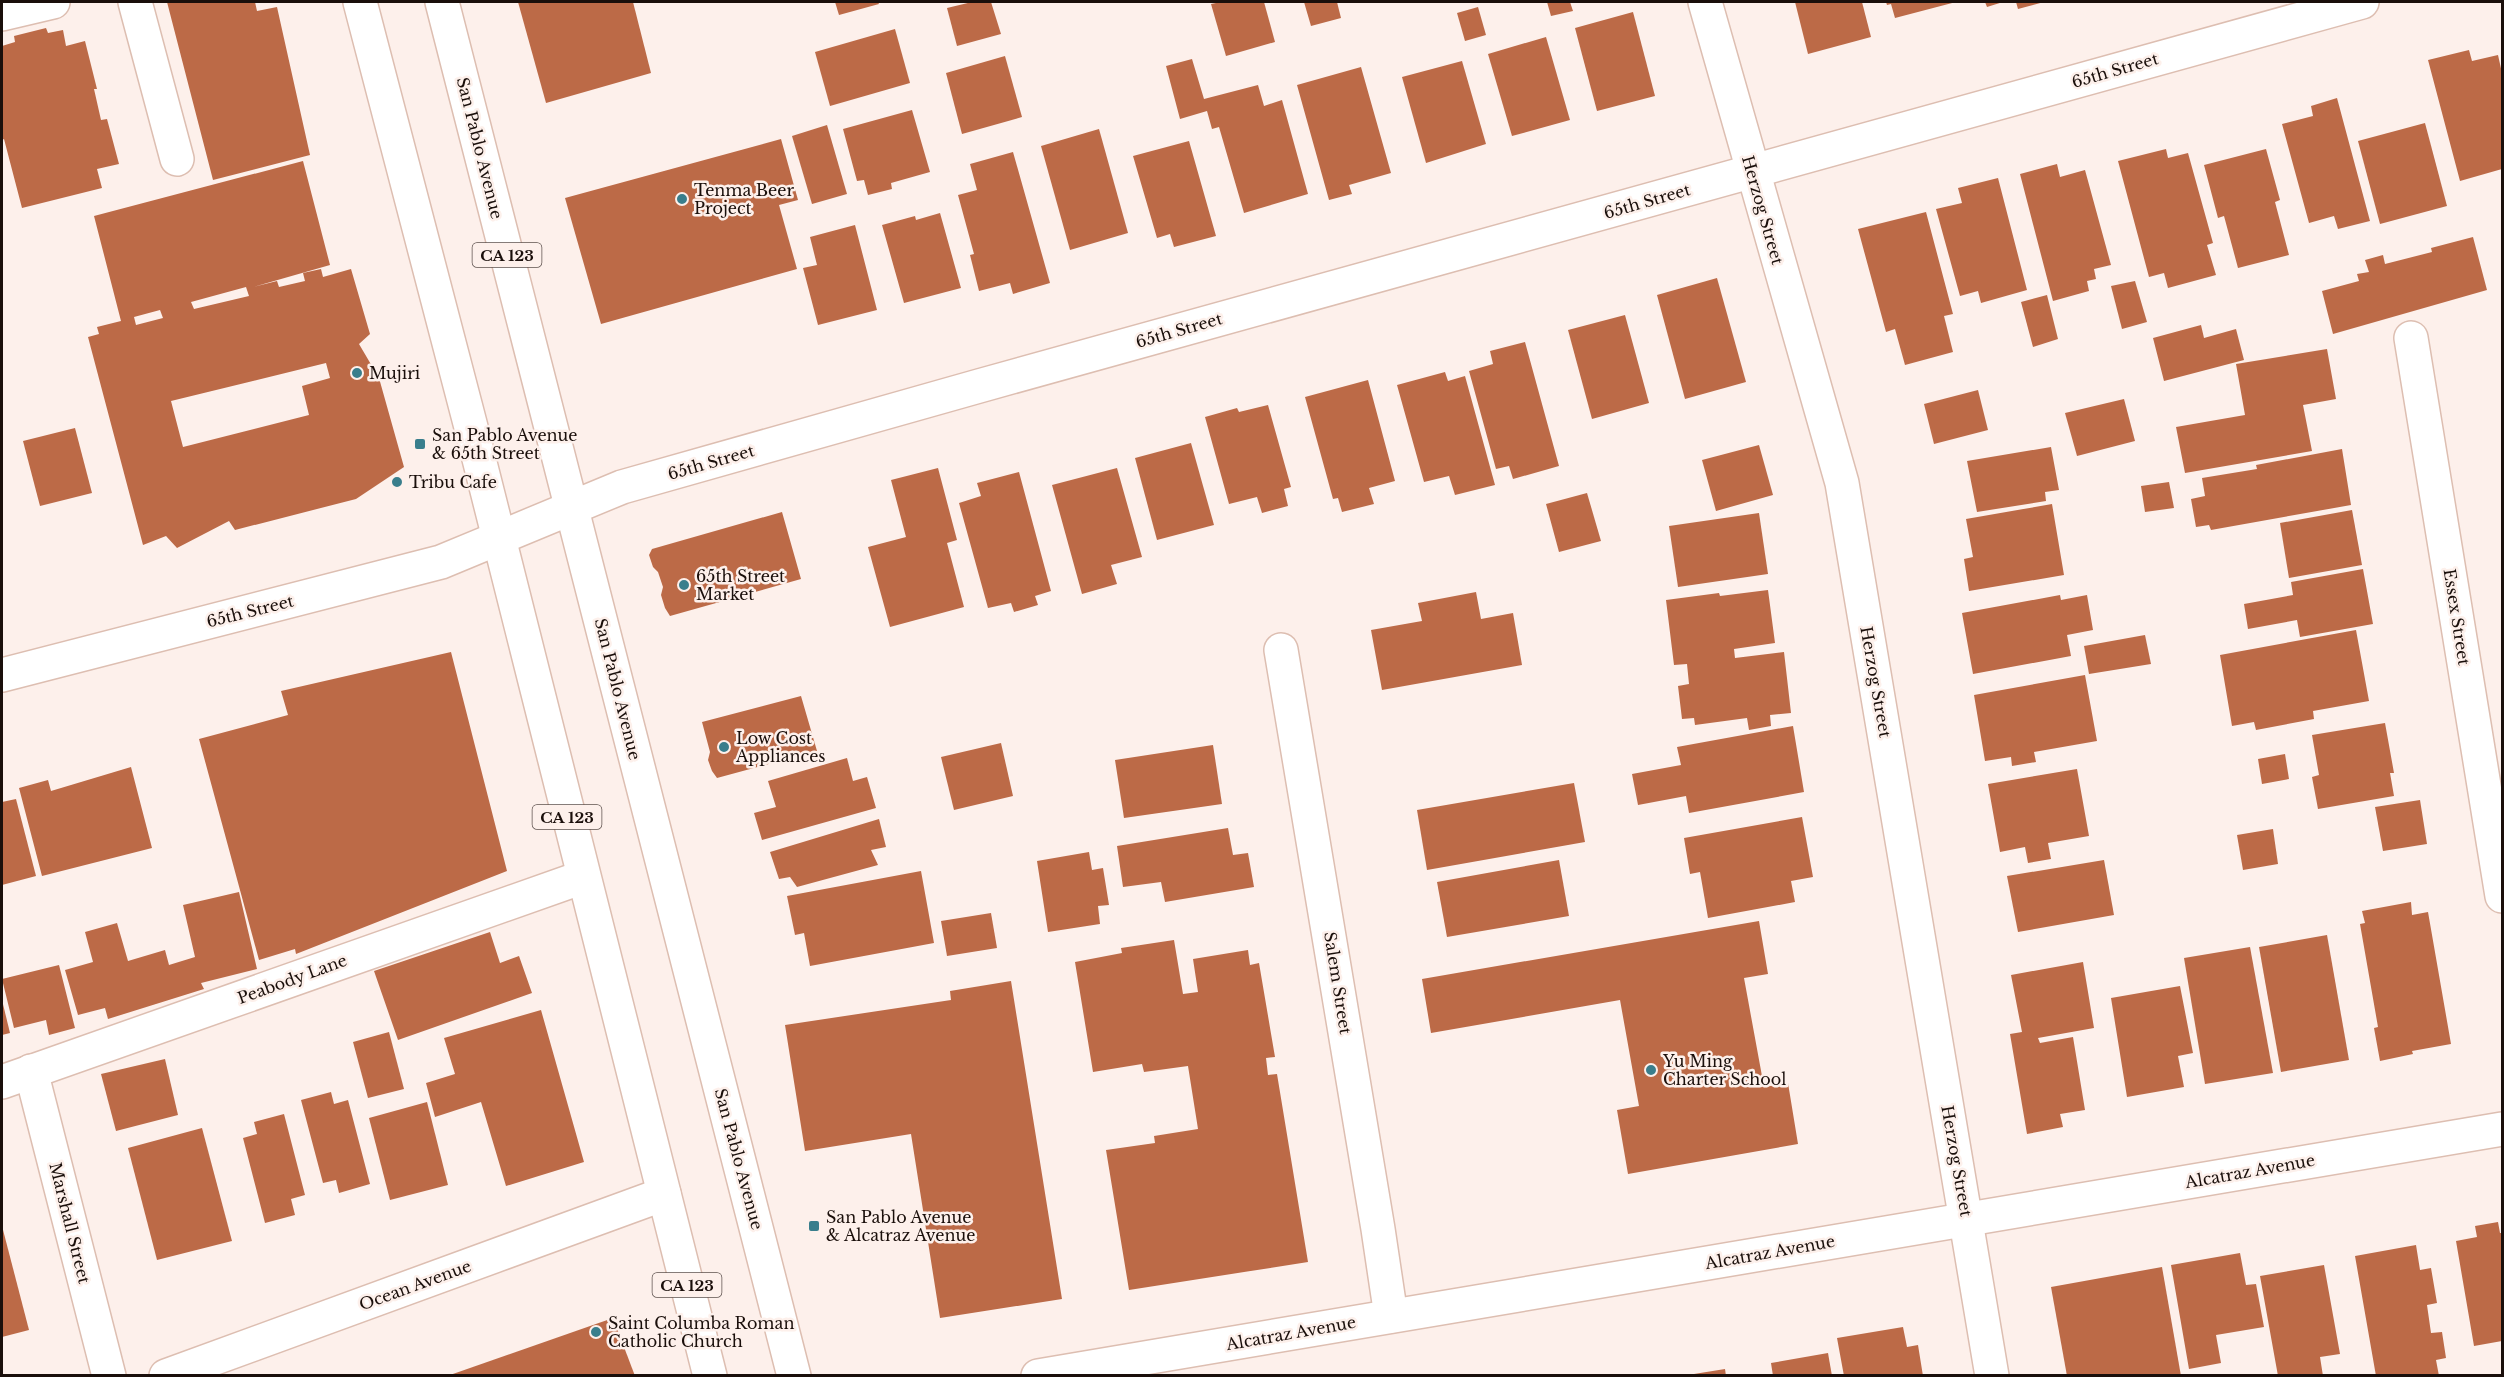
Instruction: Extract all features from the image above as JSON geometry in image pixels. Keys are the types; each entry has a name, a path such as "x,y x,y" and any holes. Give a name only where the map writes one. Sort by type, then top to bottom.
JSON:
{"street":[{"path":"2,14 53,2"},
{"path":"135,2 177,159"},
{"name":"CA 123","path":"360,2 710,1376"},
{"name":"San Pablo Avenue","path":"442,2 794,1376"},
{"name":"Herzog Street","path":"1705,2 1842,483 1992,1376"},
{"name":"65th Street","path":"2,675 441,562 622,487 2362,2"},
{"name":"Essex Street","path":"2410,338 2502,897"},
{"name":"Salem Street","path":"1281,650 1391,1316"},
{"name":"Peabody Lane","path":"16,1077 582,877"},
{"name":"Marshall Street","path":"16,1077 109,1376"},
{"name":"Alcatraz Avenue","path":"1038,1376 2502,1129"},
{"name":"Ocean Avenue","path":"166,1376 664,1194"}],"building":[{"path":"167,2 255,2 257,11 277,7 310,155 213,180"},
{"path":"518,2 633,2 651,73 546,103"},
{"path":"835,2 878,2 879,4 839,15"},
{"path":"972,2 991,2 1001,34 957,46 947,8"},
{"path":"1264,2 1275,42 1226,56 1211,4"},
{"path":"1304,2 1337,2 1341,18 1311,26"},
{"path":"1547,2 1570,2 1573,11 1551,16"},
{"path":"1795,2 1862,2 1871,37 1808,54"},
{"path":"1886,2 1956,2 1895,18 1891,4 1887,5"},
{"path":"1985,2 2003,2 1987,7"},
{"path":"2016,2 2044,2 2018,9"},
{"path":"1478,7 1486,35 1465,41 1457,13"},
{"path":"1633,12 1655,96 1597,111 1575,28"},
{"path":"46,28 48,33 63,30 66,46 85,41 97,89 94,89 101,120 107,119 119,164 97,169 102,188 22,208 4,139 2,140 2,46 15,42 14,36"},
{"path":"895,29 910,83 830,106 815,52"},
{"path":"1546,37 1570,120 1512,136 1488,54"},
{"path":"2469,50 2472,61 2498,55 2502,73 2502,169 2460,181 2428,60"},
{"path":"1005,56 1022,117 962,134 946,73"},
{"path":"1192,59 1204,99 1258,85 1264,106 1282,100 1308,194 1244,213 1219,127 1212,129 1207,111 1180,119 1166,66"},
{"path":"1462,61 1486,144 1426,163 1402,77"},
{"path":"1361,67 1391,173 1349,185 1352,194 1329,200 1297,85"},
{"path":"2337,98 2370,221 2338,229 2334,216 2309,223 2282,124 2313,116 2311,106"},
{"path":"912,110 930,172 891,183 892,189 868,195 864,180 857,181 843,129"},
{"path":"2425,123 2447,206 2380,224 2358,141"},
{"path":"827,125 847,194 812,204 792,136"},
{"path":"1099,129 1128,233 1070,250 1041,146"},
{"path":"781,139 798,200 779,205 797,269 601,324 565,198"},
{"path":"1189,141 1216,236 1174,247 1170,234 1157,238 1133,156"},
{"path":"2166,149 2168,158 2188,153 2213,243 2207,245 2216,275 2168,288 2164,273 2149,277 2118,161"},
{"path":"2266,149 2280,200 2275,202 2289,255 2238,268 2224,216 2218,218 2204,165"},
{"path":"1013,152 1050,283 1013,294 1010,283 979,291 970,255 974,254 958,195 977,190 970,164"},
{"path":"303,161 330,265 253,287 277,281 279,287 305,281 303,273 321,269 323,277 351,269 370,334 359,344 379,378 404,467 356,499 235,530 229,521 177,548 166,536 143,545 88,337 99,334 97,327 121,321 94,216","holes":["246,287 249,296 194,309 191,302","160,310 163,318 136,325 134,317","326,363 330,378 302,386 309,415 183,447 171,401"]},
{"path":"2057,164 2060,177 2085,170 2111,265 2094,269 2096,279 2087,281 2089,291 2053,301 2020,174"},
{"path":"1998,178 2027,290 1981,303 1978,291 1960,296 1936,209 1962,203 1958,188"},
{"path":"1926,212 1953,314 1944,316 1953,352 1905,365 1895,329 1886,332 1858,229"},
{"path":"940,213 961,288 904,303 882,225 915,216 916,220"},
{"path":"855,225 877,310 818,325 803,268 817,265 810,237"},
{"path":"2473,237 2487,290 2333,334 2322,291 2359,281 2357,274 2369,272 2365,260 2383,255 2385,264 2432,252 2431,248"},
{"path":"1717,278 1746,382 1685,399 1657,295"},
{"path":"2135,281 2147,322 2122,329 2111,286"},
{"path":"2047,295 2058,339 2033,347 2021,302"},
{"path":"1625,315 1649,403 1592,419 1568,330"},
{"path":"2201,325 2204,338 2236,329 2244,360 2164,381 2153,338"},
{"path":"1525,342 1559,466 1513,479 1509,466 1496,469 1469,371 1493,364 1490,351"},
{"path":"2327,349 2336,399 2303,405 2312,451 2185,473 2176,427 2245,415 2236,364"},
{"path":"1445,372 1448,381 1465,376 1495,485 1455,495 1449,476 1424,482 1397,385"},
{"path":"1368,380 1395,481 1369,488 1374,504 1342,512 1338,498 1333,499 1305,397"},
{"path":"1978,390 1988,430 1934,444 1924,404"},
{"path":"2124,399 2135,441 2077,456 2065,413"},
{"path":"1268,405 1291,487 1284,489 1288,506 1262,513 1257,497 1229,504 1205,417 1237,408 1239,412"},
{"path":"75,428 92,493 40,506 23,441"},
{"path":"1191,443 1214,525 1157,540 1135,458"},
{"path":"1759,445 1773,495 1716,511 1702,460"},
{"path":"2051,447 2059,490 2045,492 2046,501 1977,512 1967,461"},
{"path":"2342,449 2351,505 2211,530 2209,525 2196,527 2191,499 2205,496 2202,478 2257,469 2256,465"},
{"path":"938,468 957,540 947,543 964,607 890,627 868,547 906,537 891,480"},
{"path":"1117,468 1142,557 1111,565 1117,584 1082,594 1052,485"},
{"path":"1019,472 1051,591 1035,596 1038,605 1014,612 1011,603 988,608 959,503 981,496 977,483"},
{"path":"2169,482 2174,508 2145,512 2141,486"},
{"path":"1587,493 1601,541 1559,552 1546,504"},
{"path":"2052,504 2064,575 1969,591 1964,559 1973,557 1966,519"},
{"path":"2352,510 2362,565 2289,578 2280,523"},
{"path":"782,512 801,579 670,616 661,595 663,587 658,572 653,567 649,555 652,549"},
{"path":"1759,513 1768,574 1678,587 1669,526"},
{"path":"2363,569 2373,624 2300,637 2297,620 2248,629 2244,604 2293,595 2291,582"},
{"path":"1768,590 1775,643 1734,649 1735,658 1784,652 1791,713 1770,715 1771,726 1749,730 1747,718 1695,725 1694,718 1682,719 1678,686 1689,684 1687,664 1674,665 1666,600"},
{"path":"1476,592 1481,619 1513,613 1522,665 1382,690 1371,630 1422,621 1418,603"},
{"path":"2060,595 2061,600 2087,595 2093,630 2067,635 2071,656 1973,674 1962,613"},
{"path":"2356,630 2369,701 2313,711 2314,719 2256,730 2254,722 2232,726 2220,655"},
{"path":"2145,635 2151,664 2089,674 2084,646"},
{"path":"451,652 507,871 296,954 295,949 259,960 199,739 288,715 281,691"},
{"path":"2085,675 2097,741 2034,752 2036,762 2012,766 2011,757 1985,761 1974,695"},
{"path":"801,696 817,751 717,778 708,760 710,752 702,722"},
{"path":"2385,723 2394,773 2390,773 2394,796 2318,809 2312,777 2319,775 2312,735"},
{"path":"1793,726 1804,792 1689,813 1686,796 1638,805 1632,774 1681,765 1677,747"},
{"path":"1001,743 1013,796 954,810 941,757"},
{"path":"1213,745 1222,804 1124,818 1115,760"},
{"path":"2285,754 2289,779 2262,784 2258,759"},
{"path":"847,758 853,781 867,777 876,808 762,840 754,813 776,807 768,781"},
{"path":"131,767 152,848 42,876 19,788 48,780 51,791"},
{"path":"2077,769 2089,836 2048,843 2051,859 2028,863 2025,847 2000,852 1988,784"},
{"path":"1574,783 1585,842 1427,870 1417,810"},
{"path":"16,799 36,876 2,885 2,802"},
{"path":"2420,800 2427,844 2383,851 2375,807"},
{"path":"1802,817 1813,877 1791,881 1795,902 1708,918 1700,872 1690,874 1684,838"},
{"path":"879,819 886,847 871,850 878,865 797,887 790,877 779,879 770,852"},
{"path":"1228,828 1233,855 1248,853 1254,887 1165,902 1161,882 1123,887 1117,846"},
{"path":"2273,829 2278,864 2243,870 2237,835"},
{"path":"1089,852 1092,870 1103,868 1109,905 1098,906 1100,924 1048,932 1037,861"},
{"path":"1559,860 1569,916 1447,937 1437,882"},
{"path":"2104,860 2114,915 2018,932 2007,876"},
{"path":"921,871 934,943 810,966 804,933 795,935 787,896"},
{"path":"239,892 257,969 201,983 204,989 108,1019 105,1008 78,1015 65,970 93,962 85,932 117,923 128,961 165,950 169,965 195,957 183,905"},
{"path":"2411,902 2412,915 2428,912 2451,1044 2412,1051 2413,1054 2380,1061 2374,1028 2378,1027 2360,924 2365,923 2362,911"},
{"path":"991,913 997,948 947,956 941,921"},
{"path":"1759,921 1768,974 1744,978 1764,1087 1788,1083 1798,1144 1628,1174 1617,1110 1639,1106 1620,1000 1431,1033 1422,979"},
{"path":"490,932 500,963 519,956 532,993 398,1040 374,971"},
{"path":"2327,935 2349,1060 2281,1072 2259,947"},
{"path":"1174,940 1183,994 1198,992 1193,959 1248,950 1250,965 1259,963 1275,1057 1266,1058 1268,1075 1277,1074 1308,1262 1129,1290 1106,1150 1155,1143 1154,1136 1198,1129 1188,1066 1144,1072 1142,1064 1093,1072 1075,962 1122,953 1121,948"},
{"path":"2250,947 2273,1073 2205,1084 2184,958"},
{"path":"2083,962 2094,1028 2038,1038 2040,1043 2073,1037 2085,1110 2060,1114 2063,1127 2027,1134 2010,1034 2022,1032 2011,975"},
{"path":"59,965 75,1028 49,1035 46,1020 14,1028 2,979"},
{"path":"1011,981 1062,1299 940,1318 911,1134 805,1151 785,1025 951,1000 950,991"},
{"path":"2180,986 2193,1053 2178,1056 2184,1087 2127,1097 2111,998"},
{"path":"2,1000 10,1033 2,1035"},
{"path":"541,1010 584,1162 506,1186 481,1102 435,1117 426,1083 455,1074 444,1038"},
{"path":"389,1032 404,1089 368,1098 353,1042"},
{"path":"165,1059 178,1115 116,1131 101,1074"},
{"path":"331,1092 334,1104 348,1100 370,1184 339,1193 336,1180 323,1183 301,1100"},
{"path":"427,1102 448,1185 390,1200 369,1118"},
{"path":"284,1114 305,1195 291,1199 295,1215 265,1223 243,1138 257,1134 254,1122"},
{"path":"202,1128 232,1241 157,1260 128,1148"},
{"path":"2498,1222 2500,1233 2502,1233 2502,1341 2474,1346 2456,1241 2477,1237 2475,1226"},
{"path":"2,1226 29,1330 2,1337"},
{"path":"2416,1245 2420,1270 2431,1268 2437,1303 2427,1305 2431,1333 2442,1332 2446,1358 2436,1360 2439,1376 2376,1376 2355,1256"},
{"path":"2240,1253 2246,1285 2256,1284 2264,1327 2216,1335 2221,1363 2189,1369 2171,1265"},
{"path":"2324,1265 2340,1354 2320,1357 2323,1376 2278,1376 2260,1276"},
{"path":"2162,1267 2181,1376 2067,1376 2051,1287"},
{"name":"Saint Columba Roman Catholic Church","path":"613,1318 635,1376 450,1376 450,1375"},
{"path":"1903,1327 1907,1347 1918,1345 1923,1376 1844,1376 1837,1338"},
{"path":"1828,1353 1832,1376 1773,1376 1771,1363"},
{"path":"1725,1369 1726,1376 1695,1376 1694,1374"}],"place":[{"name":"Tenma Beer Project","path":"682,199"},
{"name":"Mujiri","path":"357,373"},
{"name":"San Pablo Avenue & 65th Street","path":"420,444"},
{"name":"Tribu Cafe","path":"397,482"},
{"name":"65th Street Market","path":"684,585"},
{"name":"Low Cost Appliances","path":"724,747"},
{"name":"Yu Ming Charter School","path":"1651,1070"},
{"name":"San Pablo Avenue & Alcatraz Avenue","path":"814,1226"},
{"name":"Saint Columba Roman Catholic Church","path":"596,1332"}]}
